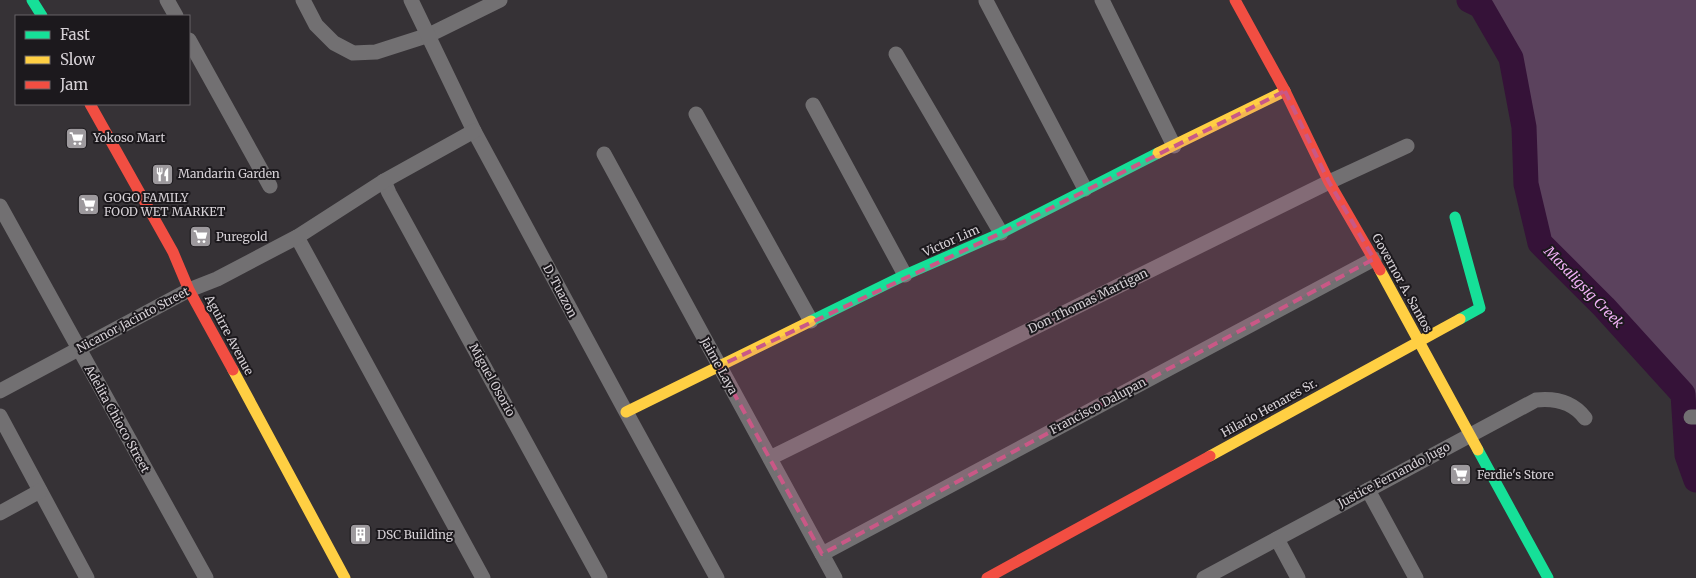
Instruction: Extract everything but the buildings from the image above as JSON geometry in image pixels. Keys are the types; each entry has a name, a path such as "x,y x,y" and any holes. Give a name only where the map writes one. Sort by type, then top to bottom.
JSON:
{"street":[{"path":"32,0 41,15"},
{"path":"167,0 175,15"},
{"path":"303,0 316,25 334,43 354,52 376,52 429,36 500,0"},
{"name":"D. Tuazon","path":"411,0 474,131 717,578"},
{"path":"1102,0 1174,146"},
{"name":"Governor A. Santos","path":"1235,0 1285,91 1330,182 1547,576"},
{"path":"986,1 1085,189"},
{"path":"190,42 270,186"},
{"path":"896,54 1001,233"},
{"name":"Victor Lim","path":"626,412 905,276 1001,233 1085,189 1285,91"},
{"name":"Aguirre Avenue","path":"91,105 173,252 189,290 345,578"},
{"path":"813,105 905,276"},
{"path":"696,114 811,321"},
{"name":"Nicanor Jacinto Street","path":"0,391 189,290 217,279 297,237 384,181 474,131"},
{"name":"Don Thomas Martigan","path":"770,458 1330,182 1407,146"},
{"name":"Jaime Laya","path":"604,154 835,578"},
{"name":"Miguel Osorio","path":"384,181 600,578"},
{"name":"Adelita Chioco Street","path":"0,206 206,578"},
{"name":"Hilario Henares Sr.","path":"987,578 1480,308 1455,217"},
{"path":"297,237 483,578"},
{"name":"Francisco Dalupan","path":"822,554 1374,259"},
{"name":"Justice Fernando Jugo","path":"1204,578 1536,400 1552,400 1570,404 1585,418"},
{"path":"0,416 88,578"},
{"path":"1368,490 1416,578"},
{"path":"0,513 40,491"},
{"path":"1277,539 1298,578"},
{"path":"1547,576 1562,578"}],"highlighted area":[{"path":"1285,91 1329,182 1374,259 822,554 719,366 1001,233"}],"shaded area":[{"path":"1469,0 1696,0 1696,480 1687,455 1683,394 1604,307 1540,243 1526,184 1524,127 1511,58 1481,6"}],"waterway":[{"name":"Masaligsig Creek","path":"1469,0 1481,6 1511,58 1524,127 1526,184 1540,243 1604,307 1683,394 1687,455 1696,480"}],"traffic: fast":[{"path":"32,0 41,15"},
{"path":"811,321 905,275 1001,233 1158,153"},
{"path":"1455,217 1480,308 1460,319"},
{"path":"1478,450 1548,578"}],"traffic: slow":[{"path":"1158,153 1285,91"},
{"path":"1380,270 1478,450"},
{"path":"1210,456 1460,319"},
{"path":"626,412 811,321"},
{"path":"233,370 345,578"}],"traffic: jam":[{"path":"1235,0 1285,91 1329,182 1380,270"},
{"path":"91,105 173,252 189,290 233,370"},
{"path":"987,578 1210,456"}],"place":[{"name":"Yokoso Mart","path":"77,138"},
{"name":"Mandarin Garden","path":"162,174"},
{"name":"GOGO FAMILY FOOD WET MARKET","path":"88,205"},
{"name":"Puregold","path":"200,237"},
{"name":"Ferdie's Store","path":"1461,475"},
{"name":"DSC Building","path":"361,535"}]}
